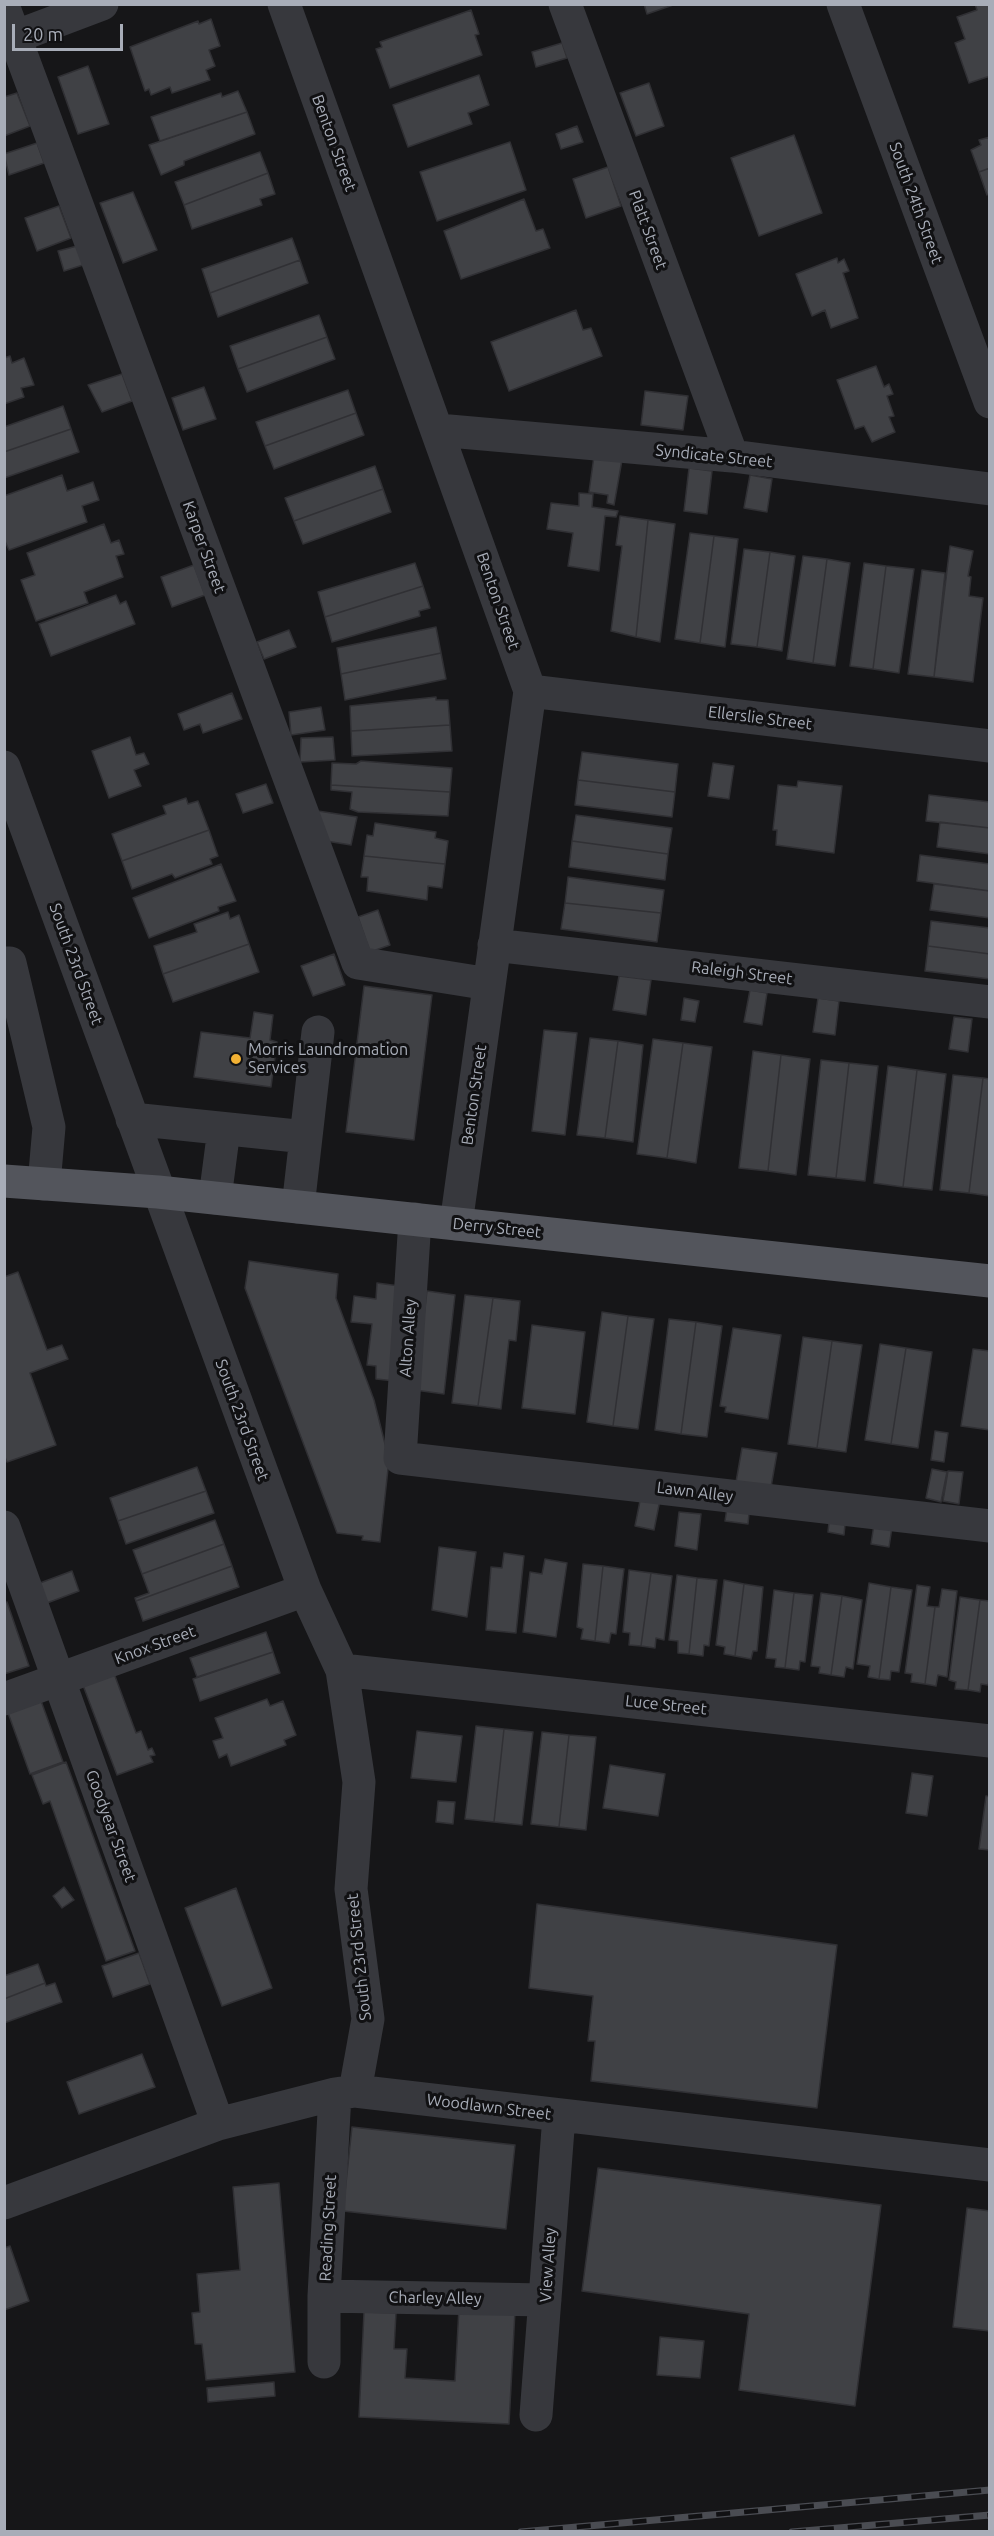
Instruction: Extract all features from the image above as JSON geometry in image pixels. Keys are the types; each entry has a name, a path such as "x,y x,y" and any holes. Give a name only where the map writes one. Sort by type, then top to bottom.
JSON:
{"main road":[{"name":"Derry Street","path":"17,1183 158,1191 990,1281"}],"street":[{"path":"8,28 102,4"},
{"name":"Benton Street","path":"284,4 530,691 456,1224"},
{"name":"Platt Street","path":"565,4 732,456"},
{"name":"South 24th Street","path":"843,4 990,402"},
{"name":"Karper Street","path":"8,28 358,963 489,984"},
{"name":"Syndicate Street","path":"438,430 732,456 990,489"},
{"name":"Ellerslie Street","path":"530,691 990,746"},
{"name":"South 23rd Street","path":"4,767 19,843 132,1119 305,1590 342,1670 358,1782 351,1889 368,2019 345,2093"},
{"name":"Raleigh Street","path":"494,945 990,1002"},
{"path":"7,963 49,1127 17,1183"},
{"path":"298,1207 318,1032"},
{"path":"132,1119 306,1137"},
{"path":"215,1198 224,1129"},
{"name":"Alton Alley","path":"400,1458 415,1219"},
{"name":"Lawn Alley","path":"400,1458 990,1526"},
{"name":"Goodyear Street","path":"4,1527 218,2124"},
{"name":"Knox Street","path":"4,1700 305,1590"},
{"name":"Luce Street","path":"342,1670 990,1741"},
{"name":"Woodlawn Street","path":"4,2204 218,2124 345,2093 990,2165"},
{"name":"Reading Street","path":"324,2362 324,2296 345,2093"},
{"name":"View Alley","path":"536,2415 559,2116"},
{"name":"Charley Alley","path":"324,2296 545,2300"}],"building":[{"path":"644,4 673,4 673,5 647,14"},
{"path":"975,4 990,4 990,76 969,83 955,43 965,39 957,17 977,10"},
{"path":"471,10 479,34 475,35 482,55 390,88 376,49 382,47 380,42"},
{"path":"211,19 220,46 209,50 215,66 206,70 210,80 172,93 170,87 151,95 149,89 145,91 130,47 198,21 199,24"},
{"path":"562,43 567,58 536,67 532,52"},
{"path":"88,66 109,124 78,134 58,77"},
{"path":"479,75 489,105 468,113 472,124 408,147 393,105"},
{"path":"649,83 664,126 636,136 620,93"},
{"path":"238,91 247,112 160,141 151,117 221,93 222,97"},
{"path":"17,93 30,126 4,136 4,97"},
{"path":"247,112 255,134 184,161 184,165 161,175 149,145"},
{"path":"577,126 583,142 561,149 556,134"},
{"path":"794,135 822,213 759,236 731,158"},
{"path":"990,137 990,168 979,172 971,150 981,145 979,140"},
{"path":"510,142 526,190 437,221 420,172"},
{"path":"37,143 44,163 9,175 4,154"},
{"path":"260,152 268,173 184,205 175,182"},
{"path":"608,167 621,206 586,218 573,179"},
{"path":"990,168 990,193 987,195 979,172"},
{"path":"268,173 275,194 260,199 262,205 192,229 184,205"},
{"path":"133,192 157,250 123,263 100,203"},
{"path":"524,199 536,231 543,229 550,248 461,279 444,231"},
{"path":"59,206 71,238 37,251 25,218"},
{"path":"292,238 300,260 210,293 202,269"},
{"path":"77,246 83,265 64,271 58,251"},
{"path":"837,258 838,263 844,259 849,271 843,273 858,318 831,328 825,310 812,316 796,274"},
{"path":"300,260 308,283 218,317 210,293"},
{"path":"576,310 583,330 591,328 602,356 509,391 491,342"},
{"path":"319,315 327,337 238,369 230,346"},
{"path":"327,337 335,359 247,392 238,369"},
{"path":"10,356 12,363 24,358 34,385 21,388 24,397 4,404 4,358"},
{"path":"876,366 884,387 889,384 893,394 887,396 894,416 889,417 895,432 872,442 864,426 855,429 837,380"},
{"path":"122,374 132,401 102,412 88,385"},
{"path":"204,387 216,419 183,430 172,398"},
{"path":"348,390 356,413 265,446 256,422"},
{"path":"645,391 688,396 683,430 641,425"},
{"path":"63,406 71,429 4,452 4,427"},
{"path":"356,413 364,435 274,469 265,446"},
{"path":"71,429 79,452 4,478 4,452"},
{"path":"594,456 622,460 614,505 607,503 608,495 589,492"},
{"path":"375,466 383,489 294,521 285,498"},
{"path":"689,468 712,471 707,514 684,511"},
{"path":"62,475 67,491 93,482 99,500 82,506 87,522 9,550 4,539 4,496"},
{"path":"750,475 772,479 767,512 744,508"},
{"path":"383,489 391,512 303,544 294,521"},
{"path":"579,493 593,494 592,507 618,511 616,517 605,516 599,571 568,566 573,533 547,529 551,503 579,506"},
{"path":"620,516 648,520 636,637 611,631 622,546 616,545"},
{"path":"648,520 675,524 660,642 636,637"},
{"path":"104,524 111,543 119,540 124,554 116,556 123,577 84,592 88,603 36,621 21,580 35,575 27,553"},
{"path":"690,533 714,536 700,643 675,639"},
{"path":"714,536 738,539 725,647 700,643"},
{"path":"950,546 973,551 968,576 971,577 969,596 983,598 973,682 934,677"},
{"path":"744,549 770,552 757,647 731,644"},
{"path":"770,552 795,556 782,651 757,647"},
{"path":"803,556 827,559 813,663 787,659"},
{"path":"827,559 850,563 835,666 813,663"},
{"path":"415,563 423,586 325,617 318,592"},
{"path":"864,563 886,566 873,669 850,666"},
{"path":"194,565 205,595 172,607 161,577"},
{"path":"886,566 914,569 899,673 873,669"},
{"path":"922,570 945,573 934,677 908,674"},
{"path":"423,586 430,608 419,611 420,616 332,642 325,617"},
{"path":"116,595 120,604 126,601 135,624 51,656 39,624"},
{"path":"436,627 441,653 341,674 337,648"},
{"path":"289,630 296,647 264,659 257,642"},
{"path":"441,653 446,679 345,700 341,674"},
{"path":"232,693 242,719 203,733 200,724 184,730 178,714"},
{"path":"436,697 436,700 448,700 450,725 351,731 350,706"},
{"path":"321,707 325,730 291,735 289,712"},
{"path":"450,725 452,751 352,756 351,731"},
{"path":"130,737 136,755 144,753 149,764 134,770 141,786 109,798 92,751"},
{"path":"333,737 335,760 300,762 301,738"},
{"path":"582,752 678,764 675,792 578,780"},
{"path":"361,761 452,768 450,792 331,785 332,763 356,764"},
{"path":"713,763 734,766 729,799 708,796"},
{"path":"578,780 675,792 672,817 575,805"},
{"path":"798,781 842,786 834,853 776,845 777,830 773,830 778,785 797,787"},
{"path":"266,784 273,803 243,813 236,794"},
{"path":"331,785 450,792 448,816 358,812 350,809 352,792 331,790"},
{"path":"929,795 990,802 990,828 926,821"},
{"path":"186,798 188,804 198,801 209,830 122,861 112,834 166,814 163,806"},
{"path":"318,811 357,817 351,845 326,841"},
{"path":"576,815 672,828 668,854 572,841"},
{"path":"940,822 990,828 990,854 937,847"},
{"path":"375,823 436,832 435,838 448,841 445,864 364,856 367,835 373,836"},
{"path":"209,830 218,856 210,859 212,864 175,878 172,874 132,889 122,861"},
{"path":"572,841 668,854 665,880 569,867"},
{"path":"920,855 990,864 990,891 917,881"},
{"path":"364,856 445,864 442,888 428,886 427,900 367,891 368,877 361,877"},
{"path":"221,864 236,901 218,907 219,911 149,938 133,898"},
{"path":"568,877 664,890 661,913 565,903"},
{"path":"934,884 990,891 990,918 930,910"},
{"path":"565,903 661,913 657,942 561,929"},
{"path":"378,910 390,945 370,952 358,917"},
{"path":"228,912 230,919 239,915 249,944 163,974 154,946 197,932 194,924"},
{"path":"931,921 990,928 990,954 928,946"},
{"path":"249,944 259,972 173,1002 163,974"},
{"path":"928,946 990,954 990,979 925,971"},
{"path":"334,954 345,985 313,996 301,966"},
{"path":"619,976 651,980 646,1015 613,1010"},
{"path":"364,986 432,995 414,1140 346,1132"},
{"path":"750,990 767,993 762,1025 744,1022"},
{"path":"684,998 699,1001 695,1022 681,1020"},
{"path":"818,998 839,1001 835,1035 813,1032"},
{"name":"Morris Laundromation Services","path":"254,1012 273,1015 270,1040 277,1042 271,1087 194,1077 201,1032 250,1038"},
{"path":"954,1017 972,1019 968,1052 949,1049"},
{"path":"544,1030 577,1033 565,1135 532,1131"},
{"path":"590,1038 618,1041 605,1138 577,1135"},
{"path":"653,1039 683,1043 667,1158 637,1154"},
{"path":"618,1041 643,1045 633,1142 605,1138"},
{"path":"683,1043 712,1047 696,1163 667,1158"},
{"path":"753,1051 781,1055 768,1171 739,1168"},
{"path":"781,1055 810,1059 796,1175 768,1171"},
{"path":"821,1060 849,1063 836,1178 808,1175"},
{"path":"849,1063 878,1066 865,1181 836,1178"},
{"path":"888,1066 917,1070 903,1187 874,1183"},
{"path":"917,1070 946,1074 932,1190 903,1187"},
{"path":"953,1075 983,1078 969,1193 940,1190"},
{"path":"983,1078 990,1079 990,1196 969,1193"},
{"path":"249,1261 338,1274 336,1298 374,1400 389,1460 380,1542 362,1540 363,1536 337,1533 245,1288"},
{"path":"18,1272 47,1350 62,1345 68,1359 30,1373 56,1445 7,1462 4,1455 4,1277"},
{"path":"377,1283 407,1287 395,1381 376,1379 376,1366 367,1365 372,1324 351,1322 354,1296 376,1299"},
{"path":"427,1291 455,1295 444,1394 415,1390"},
{"path":"465,1295 493,1298 478,1406 452,1403"},
{"path":"493,1298 520,1301 516,1341 509,1340 501,1409 478,1406"},
{"path":"602,1312 628,1316 613,1426 587,1422"},
{"path":"628,1316 654,1319 638,1429 613,1426"},
{"path":"669,1319 696,1322 681,1434 655,1430"},
{"path":"696,1322 722,1326 707,1437 681,1434"},
{"path":"532,1325 585,1332 575,1414 522,1408"},
{"path":"733,1328 781,1335 768,1419 725,1412 726,1407 720,1406"},
{"path":"803,1337 832,1341 817,1448 788,1444"},
{"path":"832,1341 862,1345 846,1452 817,1448"},
{"path":"880,1344 906,1348 891,1444 865,1440"},
{"path":"906,1348 932,1352 918,1448 891,1444"},
{"path":"973,1349 990,1351 990,1430 961,1426"},
{"path":"935,1431 948,1433 944,1462 931,1460"},
{"path":"742,1448 777,1453 771,1487 736,1482"},
{"path":"197,1467 206,1491 118,1521 110,1498"},
{"path":"932,1469 947,1472 941,1502 926,1498"},
{"path":"948,1471 963,1472 959,1504 943,1501"},
{"path":"206,1491 214,1513 126,1544 118,1521"},
{"path":"641,1496 660,1500 654,1530 635,1526"},
{"path":"728,1501 750,1504 748,1524 725,1521"},
{"path":"679,1512 701,1514 697,1550 675,1546"},
{"path":"830,1512 846,1514 844,1535 828,1532"},
{"path":"875,1518 893,1521 889,1547 871,1544"},
{"path":"215,1520 224,1544 142,1574 133,1550"},
{"path":"224,1544 232,1566 136,1601 135,1598 149,1593 142,1574"},
{"path":"439,1547 476,1552 467,1617 432,1610"},
{"path":"504,1553 524,1556 516,1633 486,1630 491,1567 502,1568"},
{"path":"545,1559 567,1563 556,1637 523,1632 530,1572 542,1574"},
{"path":"583,1564 603,1566 595,1641 581,1639 583,1629 577,1627"},
{"path":"232,1566 239,1587 143,1621 136,1601"},
{"path":"603,1566 624,1569 616,1634 611,1633 609,1643 595,1641"},
{"path":"629,1570 651,1573 641,1646 629,1645 630,1633 623,1632"},
{"path":"72,1571 79,1591 47,1603 40,1583"},
{"path":"651,1573 672,1576 664,1640 656,1638 655,1648 641,1646"},
{"path":"677,1575 697,1578 689,1654 678,1653 678,1641 669,1640"},
{"path":"697,1578 717,1580 709,1646 704,1645 703,1656 689,1654"},
{"path":"724,1580 744,1584 735,1656 724,1654 725,1647 716,1645"},
{"path":"869,1583 891,1587 879,1679 868,1677 870,1666 857,1664"},
{"path":"744,1584 763,1587 757,1651 753,1651 751,1659 735,1656"},
{"path":"917,1585 930,1587 927,1606 935,1607 925,1684 911,1682 912,1674 905,1673"},
{"path":"891,1587 912,1590 899,1672 891,1671 890,1680 879,1679"},
{"path":"942,1589 957,1591 947,1677 938,1675 936,1686 925,1684 935,1607 939,1607"},
{"path":"774,1590 794,1593 785,1668 775,1667 776,1659 766,1658"},
{"path":"794,1593 813,1595 805,1662 800,1661 799,1670 785,1668"},
{"path":"821,1593 842,1596 831,1675 819,1673 820,1667 811,1666"},
{"path":"842,1596 862,1600 853,1669 846,1667 844,1677 831,1675"},
{"path":"960,1597 980,1600 968,1690 955,1689 956,1682 949,1680"},
{"path":"980,1600 990,1601 990,1678 988,1685 981,1684 980,1692 968,1690"},
{"path":"7,1602 29,1666 4,1674 4,1603"},
{"path":"266,1632 273,1652 197,1677 190,1658"},
{"path":"273,1652 280,1673 200,1701 193,1679"},
{"path":"112,1668 136,1733 141,1731 148,1750 152,1748 155,1755 150,1756 153,1762 117,1775 81,1680"},
{"path":"40,1698 63,1762 30,1774 7,1710"},
{"path":"267,1699 270,1706 283,1701 296,1735 284,1740 286,1745 231,1766 227,1754 219,1758 213,1741 223,1738 215,1718"},
{"path":"476,1726 504,1729 494,1822 465,1819"},
{"path":"504,1729 533,1732 522,1825 494,1822"},
{"path":"417,1731 462,1736 456,1782 411,1778"},
{"path":"542,1732 569,1735 559,1827 531,1824"},
{"path":"569,1735 596,1737 586,1830 559,1827"},
{"path":"66,1762 135,1951 106,1961 50,1801 43,1804 32,1775"},
{"path":"610,1765 665,1774 658,1816 603,1808"},
{"path":"912,1773 933,1776 927,1816 906,1813"},
{"path":"986,1796 990,1797 990,1850 979,1849"},
{"path":"438,1801 455,1802 453,1824 436,1822"},
{"path":"64,1887 74,1900 62,1908 53,1896"},
{"path":"236,1888 272,1988 222,2006 185,1908"},
{"path":"537,1904 837,1945 817,2108 591,2081 595,2041 588,2041 593,1996 529,1988"},
{"path":"139,1953 150,1984 113,1997 102,1966"},
{"path":"38,1964 45,1983 4,1999 4,1976"},
{"path":"45,1983 46,1986 55,1983 62,2002 4,2023 4,1999"},
{"path":"142,2054 155,2087 79,2114 67,2082"},
{"path":"352,2127 515,2145 506,2229 343,2211"},
{"path":"598,2168 881,2205 855,2406 739,2390 749,2314 582,2291"},
{"path":"279,2183 295,2372 206,2380 202,2344 195,2344 192,2313 200,2312 197,2274 240,2270 233,2187"},
{"path":"967,2208 990,2211 990,2331 953,2327"},
{"path":"10,2246 29,2301 4,2310 4,2248"},
{"path":"459,2308 515,2311 509,2424 359,2417 364,2312 396,2313 394,2349 407,2349 405,2378 455,2381"},
{"path":"660,2337 704,2341 700,2378 657,2375"},
{"path":"274,2382 275,2396 208,2402 207,2388"}],"railway":[{"path":"521,2532 990,2490"},
{"path":"792,2532 990,2515"}],"place":[{"name":"Morris Laundromation Services","path":"236,1059"}]}
